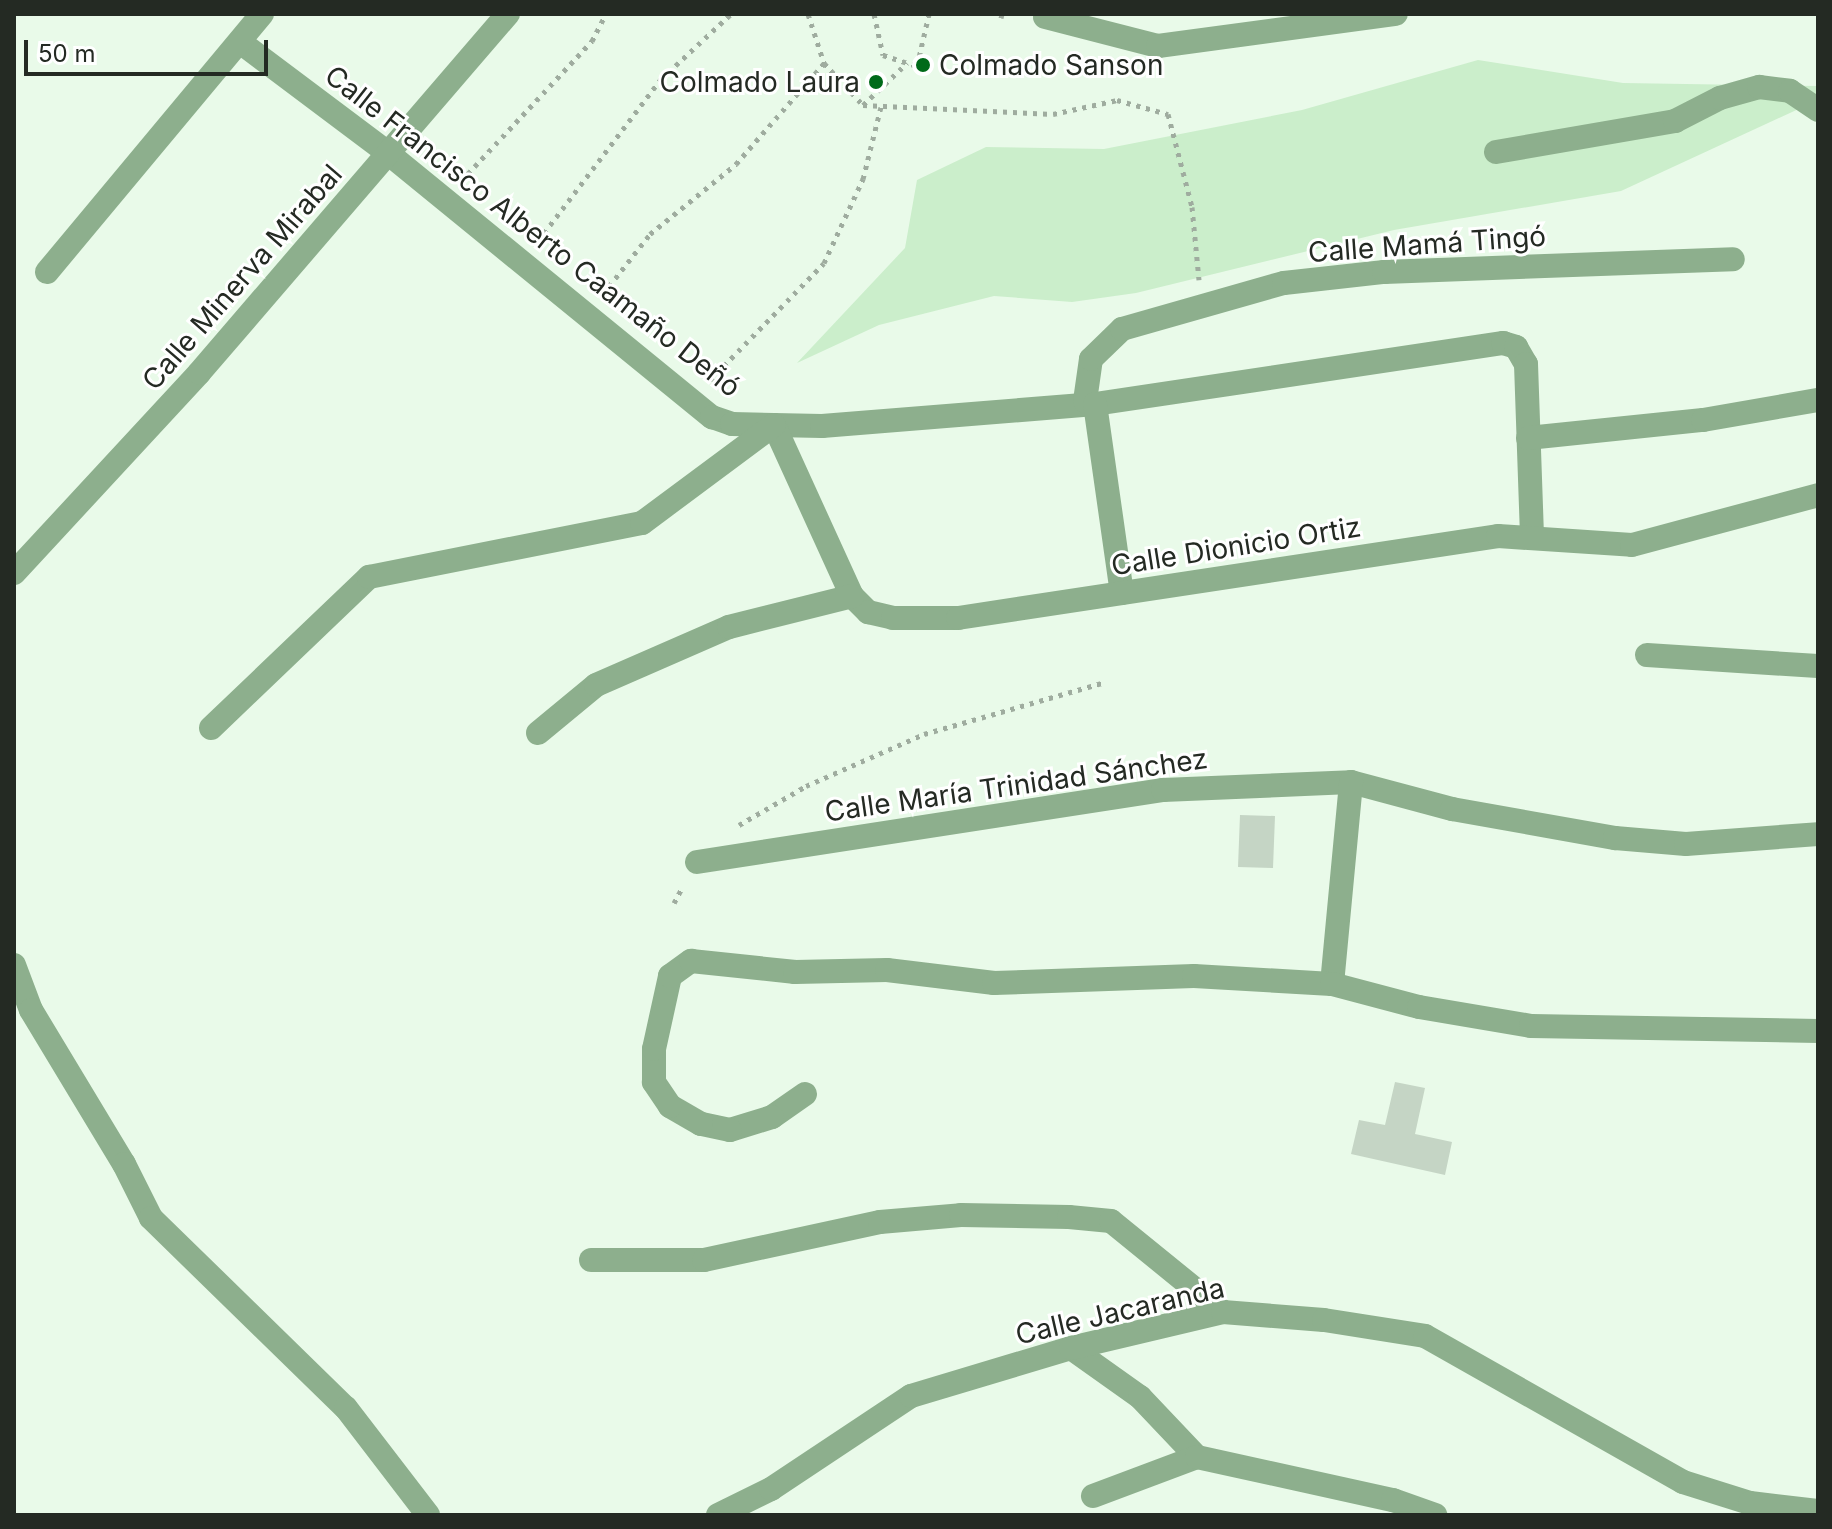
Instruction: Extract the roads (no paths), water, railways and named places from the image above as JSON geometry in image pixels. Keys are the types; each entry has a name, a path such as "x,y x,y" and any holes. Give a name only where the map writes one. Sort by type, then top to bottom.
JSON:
{"street":[{"path":"47,272 262,14"},
{"name":"Calle Minerva Mirabal","path":"14,573 199,373 508,14"},
{"path":"1045,17 1158,46 1272,20 1396,14"},
{"name":"Calle Francisco Alberto Caamaño Deñó","path":"240,42 389,154 520,264 588,314 712,417 732,424 822,426 1090,403 1503,343 1516,347 1526,364 1532,537"},
{"path":"1496,152 1675,121 1720,98 1759,87 1790,91 1818,110"},
{"name":"Calle Mamá Tingó","path":"1122,593 1086,376 1102,344 1122,329 1284,283 1384,272 1733,259"},
{"path":"1528,438 1703,420 1818,400"},
{"path":"211,728 369,577 642,523 774,425 852,596 702,638 596,685 538,733"},
{"name":"Calle Dionicio Ortiz","path":"852,596 868,612 893,618 958,618 1498,536 1632,545 1818,495"},
{"path":"1647,655 1818,666"},
{"path":"1332,984 1351,782"},
{"name":"Calle María Trinidad Sánchez","path":"697,862 1163,790 1351,782 1452,809 1615,838 1686,844 1818,834"},
{"path":"805,1094 772,1117 730,1130 701,1124 670,1106 654,1082 654,1049 670,976 691,961 795,972 887,970 994,983 1194,976 1332,984 1419,1007 1531,1026 1818,1031"},
{"path":"14,965 31,1010 124,1164 151,1218 346,1408 428,1515"},
{"path":"591,1260 704,1260 880,1222 961,1215 1069,1217 1111,1221 1223,1312"},
{"name":"Calle Jacaranda","path":"718,1515 771,1489 911,1396 1071,1348 1223,1312 1324,1320 1425,1336 1683,1482 1750,1503 1818,1511"},
{"path":"1071,1348 1140,1397 1197,1457"},
{"path":"1093,1496 1197,1457 1393,1500 1435,1515"},
{"path":"761,1515 771,1489"}],"place":[{"name":"Colmado Sanson","path":"923,65"},
{"name":"Colmado Laura","path":"876,82"}]}
